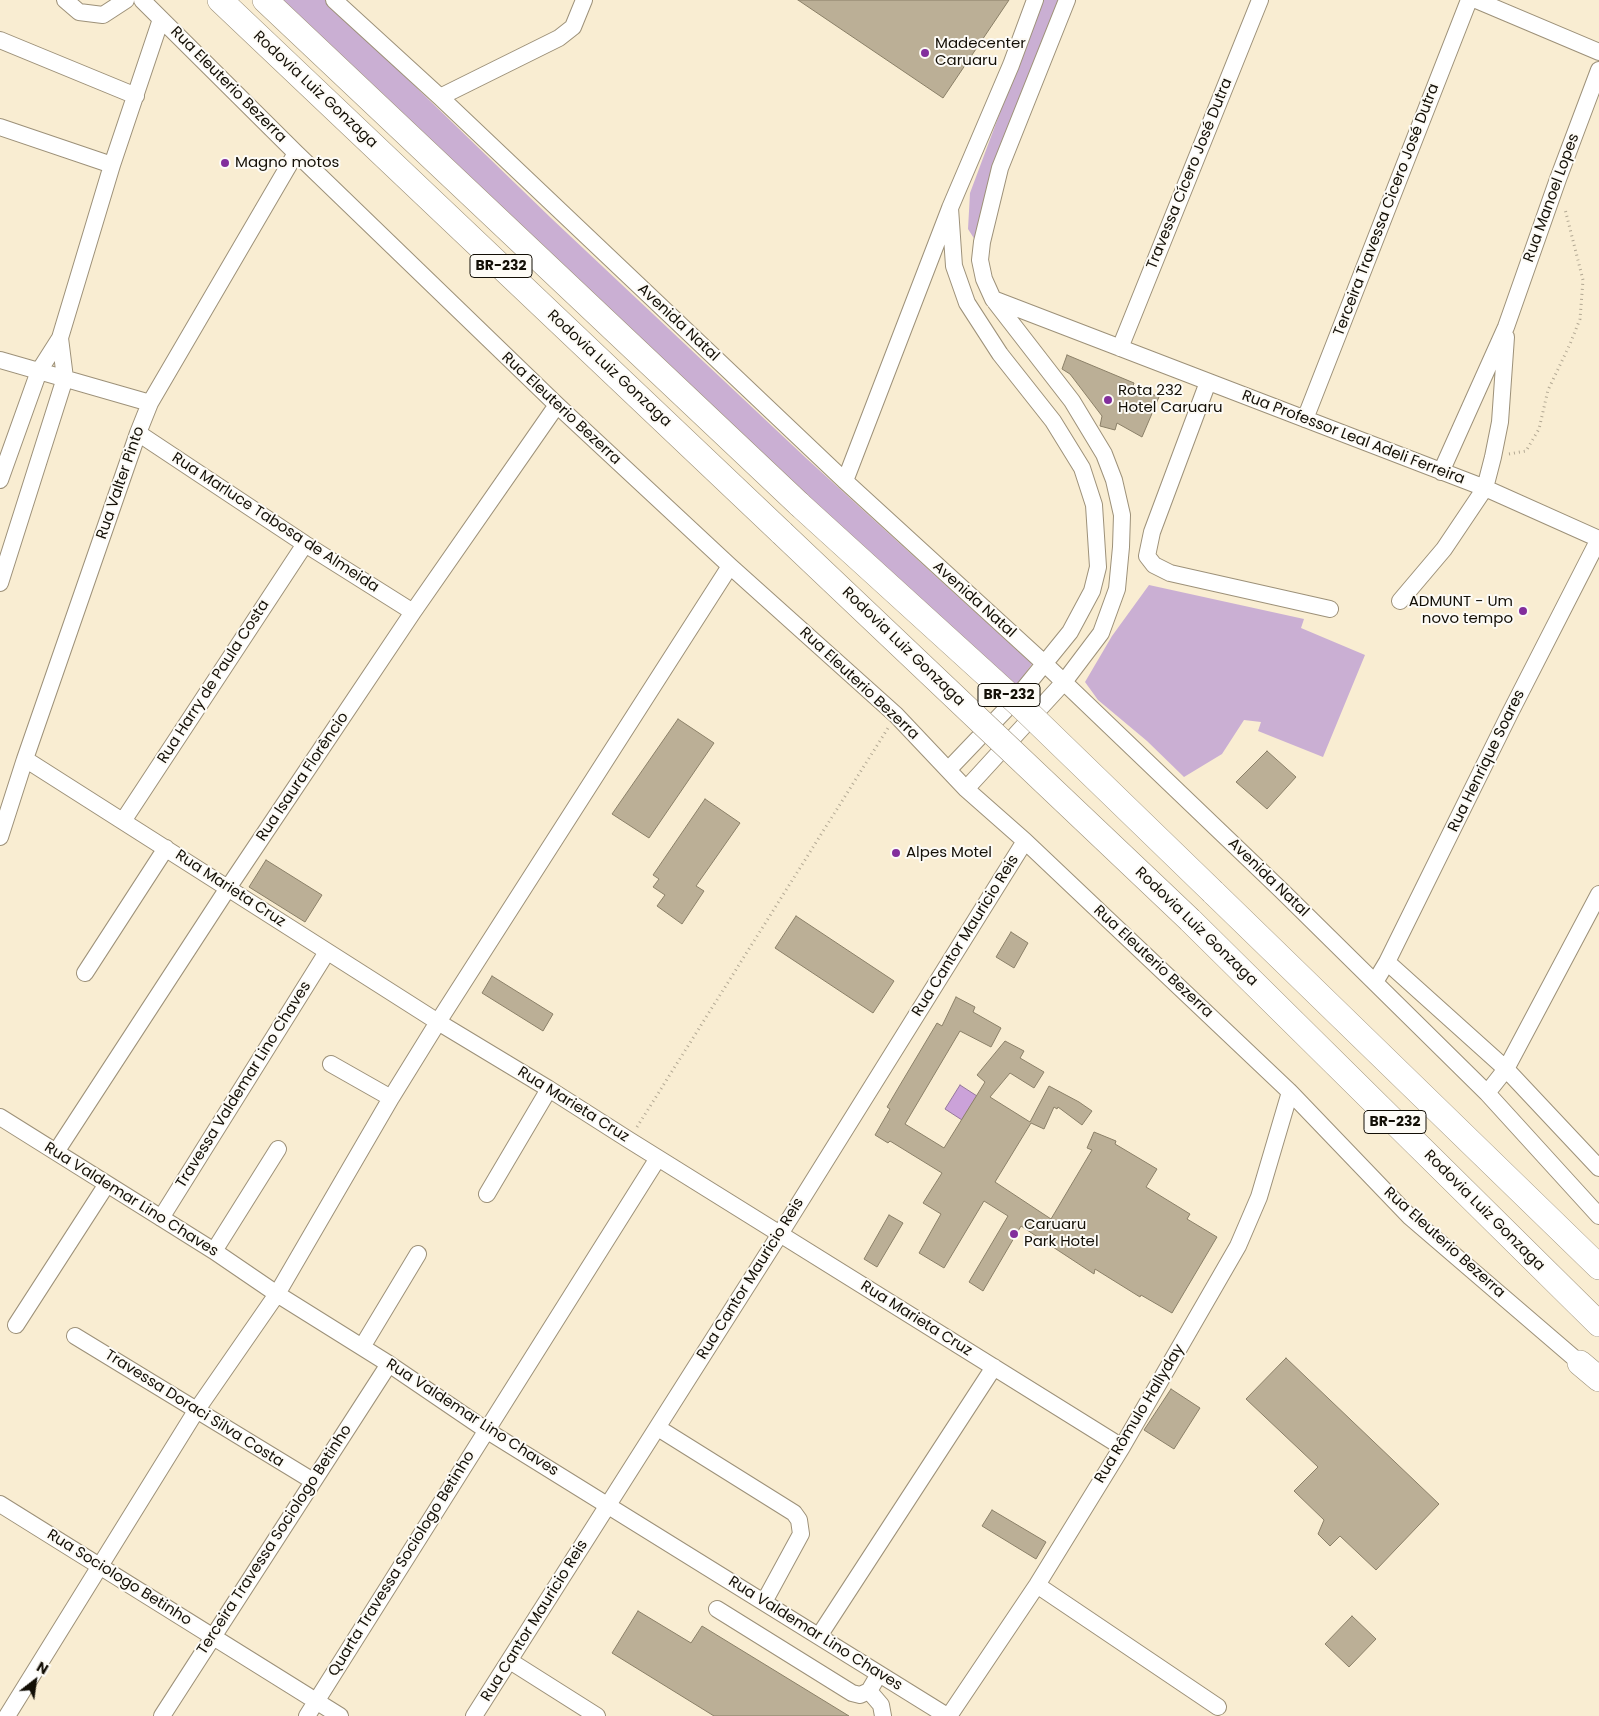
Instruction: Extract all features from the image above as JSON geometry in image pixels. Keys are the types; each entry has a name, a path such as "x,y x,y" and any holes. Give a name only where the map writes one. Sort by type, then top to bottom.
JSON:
{"highway":[{"name":"Rodovia Luiz Gonzaga","path":"220,0 1190,920 1599,1324"},
{"name":"Rodovia Luiz Gonzaga","path":"265,0 800,505 1021,706 1599,1267"},
{"path":"1580,1362 1599,1379"}],"street":[{"path":"65,0 79,12 102,15 126,0"},
{"name":"Rua Eleuterio Bezerra","path":"142,0 557,406 730,566 896,715 966,789 1025,841 1290,1092 1410,1217 1580,1362"},
{"name":"Avenida Natal","path":"334,0 845,481 1045,664 1274,883 1487,1093 1599,1216"},
{"path":"440,98 559,38 573,27 584,0"},
{"path":"845,481 950,208 1011,65 1035,0"},
{"path":"966,789 1064,682 1101,633 1117,589 1122,514 1114,480 1104,454 1072,401 993,299 984,279 980,260 982,242 997,178 1067,0"},
{"name":"Travessa Cícero José Dutra","path":"1120,348 1260,0"},
{"name":"Terceira Travessa Cicero José Dutra","path":"1305,419 1469,0"},
{"path":"1476,0 1599,52"},
{"path":"0,480 39,371 60,338 112,165 161,19"},
{"path":"0,40 136,96"},
{"name":"Rua Manoel Lopes","path":"1441,472 1506,327 1599,70"},
{"path":"0,127 112,165"},
{"name":"Rua Valter Pinto","path":"0,837 25,759 150,403 296,152"},
{"path":"948,770 1014,701 1070,632 1092,591 1098,567 1094,505 1082,468 1053,421 1000,354 967,303 954,266 950,208"},
{"name":"Rua Professor Leal Adeli Ferreira","path":"993,299 1485,488 1599,539"},
{"name":"Rua Manoel Lopes","path":"1400,601 1444,549 1485,488 1494,457 1500,422 1506,327"},
{"path":"0,583 65,378 60,338"},
{"path":"0,360 150,403"},
{"path":"1208,382 1152,532 1147,556 1154,565 1170,574 1330,609"},
{"name":"Rua Isaura Florêncio","path":"56,1152 228,888 413,612 557,406"},
{"name":"Rua Marluce Tabosa de Almeida","path":"138,433 305,544 413,612"},
{"name":"Rua Henrique Soares","path":"1375,982 1387,962 1509,715 1599,539"},
{"name":"Rua Harry de Paula Costa","path":"123,821 305,544"},
{"path":"7,1716 196,1411 277,1294 391,1098 438,1022 730,566"},
{"name":"Rua Marieta Cruz","path":"25,759 438,1022 549,1089 1122,1447"},
{"name":"Rua Cantor Mauricio Reis","path":"474,1716 658,1428 1025,841"},
{"path":"85,973 166,848"},
{"path":"1487,1093 1506,1069 1599,894"},
{"name":"Travessa Valdemar Lino Chaves","path":"161,1218 327,952"},
{"path":"1387,962 1506,1069 1599,1168"},
{"path":"331,1064 391,1098"},
{"path":"487,1194 549,1089"},
{"name":"Rua Rômulo Hallyday","path":"948,1716 1037,1585 1122,1447 1238,1246 1258,1196 1290,1092"},
{"name":"Rua Valdemar Lino Chaves","path":"0,1117 214,1250 277,1294 388,1364 486,1430 948,1716"},
{"path":"214,1250 278,1149"},
{"name":"Quarta Travessa Sociologo Betinho","path":"307,1716 658,1158"},
{"path":"16,1325 107,1184"},
{"path":"362,1348 418,1254"},
{"name":"Travessa Doraci Silva Costa","path":"75,1336 313,1481"},
{"name":"Terceira Travessa Sociologo Betinho","path":"162,1716 388,1364"},
{"path":"819,1636 994,1367"},
{"path":"658,1428 794,1513 799,1520 801,1534 764,1602"},
{"name":"Rua Sociologo Betinho","path":"0,1504 340,1716"},
{"path":"1037,1585 1218,1707"},
{"path":"717,1609 852,1694 860,1695 868,1691 879,1674"},
{"path":"510,1661 597,1716"},
{"path":"868,1691 881,1705 883,1716"}],"path":[{"path":"1494,457 1526,451 1539,429 1548,390 1580,319 1583,280 1558,179"},
{"path":"629,1140 896,715"}],"shaded area":[{"path":"279,0 326,0 551,218 806,458 1032,664 1007,698"},
{"path":"1042,0 1062,0 977,243 968,229 970,193"},
{"path":"1149,585 1304,619 1301,628 1365,655 1323,757 1258,731 1261,722 1244,720 1222,754 1184,777 1147,741 1098,700 1085,682 1112,636"},
{"path":"960,1085 977,1096 962,1120 945,1109"}],"building":[{"name":"Madecenter Caruaru","path":"798,0 1009,0 943,98"},
{"name":"Rota 232 Hotel Caruaru","path":"1067,355 1134,383 1133,386 1159,397 1142,437 1117,423 1115,430 1100,426 1102,416 1070,374 1062,369"},
{"path":"678,719 714,743 649,838 612,814"},
{"path":"1267,751 1296,777 1267,809 1236,782"},
{"path":"705,799 740,823 696,886 704,891 682,924 657,906 665,895 653,887 659,879 653,875"},
{"path":"266,860 322,895 305,922 249,887"},
{"path":"796,916 894,981 873,1013 775,948"},
{"path":"1011,932 1028,943 1014,968 996,957"},
{"path":"492,976 553,1014 543,1031 482,993"},
{"path":"956,997 975,1007 973,1012 1001,1028 991,1047 960,1031 905,1124 944,1148 985,1082 977,1075 1005,1041 1024,1051 1020,1058 1044,1072 1034,1088 1010,1073 990,1097 1030,1122 1049,1086 1092,1111 1082,1125 1058,1107 1057,1109 1054,1107 1044,1129 1031,1123 995,1182 1051,1219 1092,1150 1087,1148 1094,1132 1116,1141 1115,1144 1157,1169 1146,1187 1190,1214 1187,1219 1217,1237 1172,1313 1141,1295 1140,1297 1095,1269 1094,1274 1021,1226 983,1291 969,1282 1008,1216 984,1201 944,1268 919,1253 941,1214 923,1203 942,1173 890,1141 888,1143 875,1135 890,1109 887,1107 937,1023 942,1026"},
{"path":"889,1215 903,1223 877,1267 864,1259"},
{"path":"1286,1358 1439,1504 1376,1570 1340,1536 1330,1546 1318,1534 1324,1520 1294,1491 1318,1467 1246,1399"},
{"path":"1171,1389 1200,1408 1174,1449 1144,1430"},
{"path":"992,1510 1046,1542 1036,1559 982,1526"},
{"path":"638,1611 691,1643 702,1626 849,1716 714,1716 612,1653"},
{"path":"1352,1616 1376,1639 1349,1667 1325,1644"}],"place":[{"name":"Madecenter Caruaru","path":"925,53"},
{"name":"Magno motos","path":"225,163"},
{"name":"Rota 232 Hotel Caruaru","path":"1108,400"},
{"name":"ADMUNT - Um novo tempo","path":"1523,611"},
{"name":"Alpes Motel","path":"896,853"},
{"name":"Caruaru Park Hotel","path":"1014,1234"}]}
